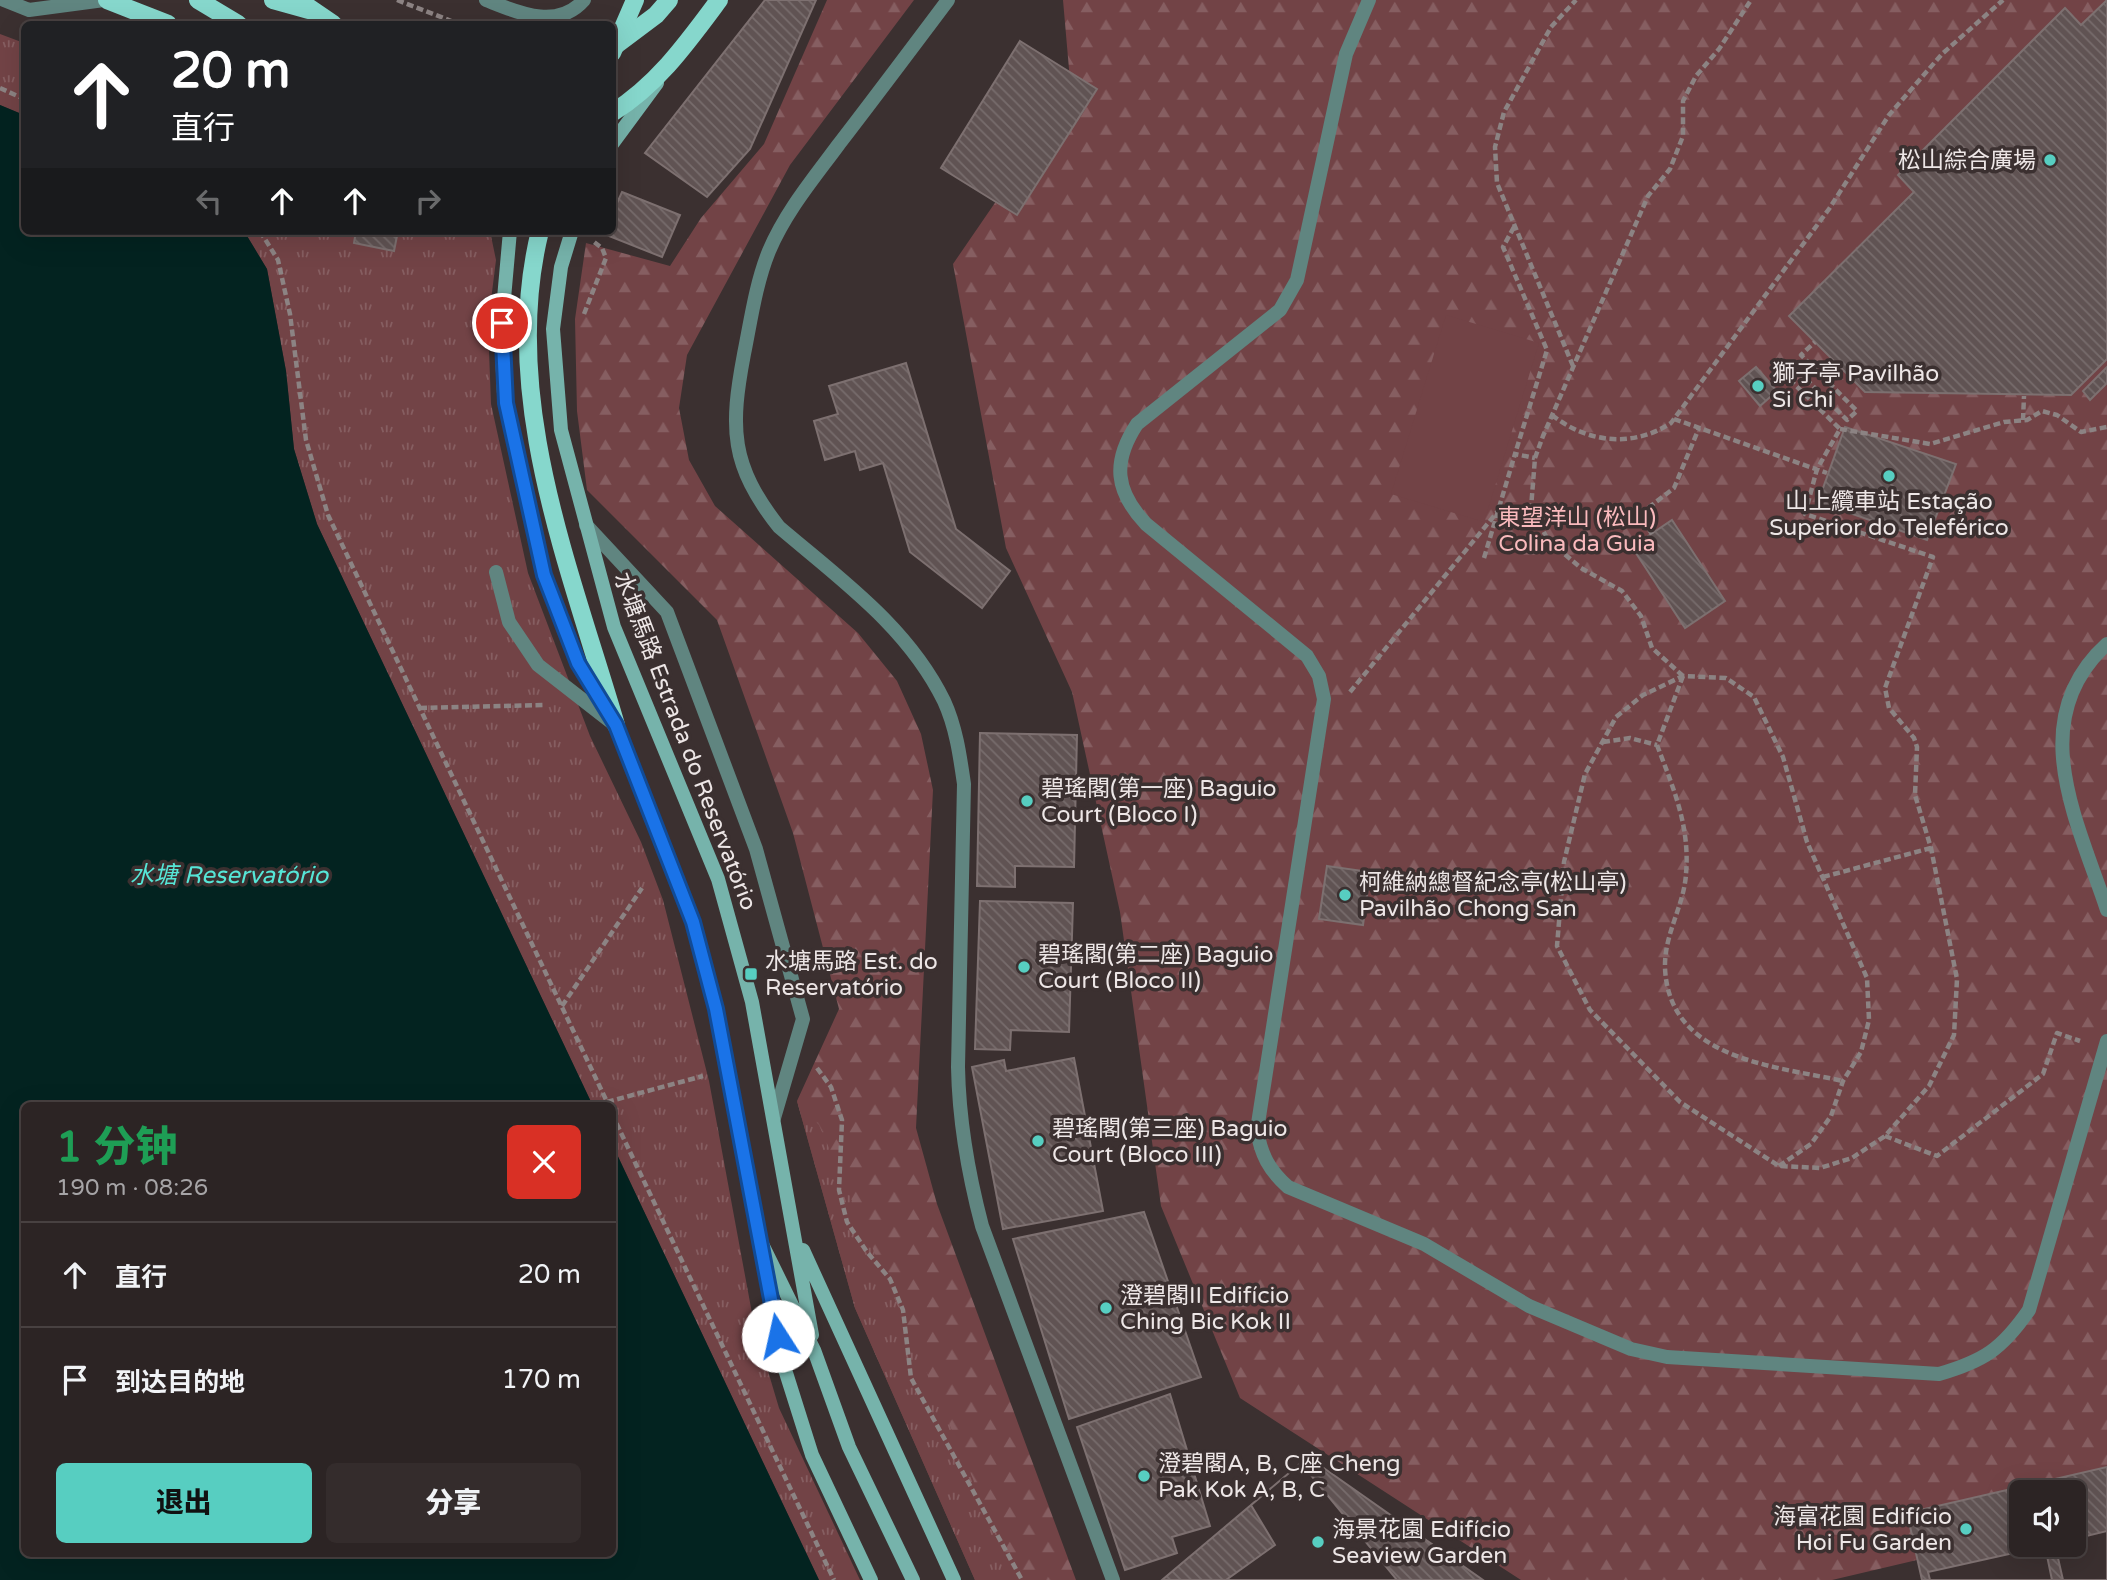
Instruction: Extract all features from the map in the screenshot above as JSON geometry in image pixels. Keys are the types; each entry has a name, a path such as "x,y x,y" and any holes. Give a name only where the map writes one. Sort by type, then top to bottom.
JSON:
{"main road":[{"path":"106,0 160,21"},
{"path":"198,0 234,21"},
{"path":"273,0 304,5 328,21"},
{"path":"616,42 635,0"},
{"path":"616,48 670,0"},
{"path":"616,139 719,0"},
{"path":"616,110 644,91 670,65"},
{"name":"水塘馬路 Estrada do Reservatório","path":"510,235 501,332 504,394 544,575 578,663 616,725 693,922 716,1009 760,1240 814,1350 849,1447 913,1580"},
{"path":"539,235 528,293 528,368 543,465 616,725"},
{"name":"水塘馬路 Estrada do Reservatório","path":"571,235 561,267 553,329 561,429 614,627 718,879 752,1002 796,1234 814,1350"},
{"path":"796,1234 954,1580"},
{"path":"760,1240 782,1360 812,1455 871,1580"}],"street":[{"path":"4,0 29,10 106,0"},
{"path":"486,0 522,14 542,18 561,15 584,0"},
{"path":"948,0 792,207 770,250 752,310 734,404 735,431 749,483 763,506 779,527 900,633 925,667 948,713 958,743 964,784 958,1081 959,1108 971,1186 982,1226 1113,1580"},
{"path":"1369,0 1346,54 1297,280 1280,310 1137,424 1125,443 1120,465 1122,487 1131,508 1146,524 1307,656 1319,676 1324,699 1257,1130 1261,1153 1272,1172 1288,1187 1424,1244 1529,1306 1631,1349 1667,1357 1939,1374 1976,1363 2007,1341 2029,1310 2106,1045"},
{"path":"585,524 667,612 756,849 803,1020 774,1118"},
{"path":"496,572 509,622 538,665 616,725"},
{"path":"2107,645 2093,657 2069,695 2061,732 2064,776 2107,910"}],"path":[{"path":"397,0 451,21"},
{"path":"1573,367 1496,183 1495,147 1504,112 1551,27 1576,0"},
{"path":"1683,676 1652,648 1641,616 1622,591 1581,568 1548,540 1531,508 1535,458 1648,196 1670,169 1682,136 1683,101 1696,76 1719,49 1751,0"},
{"path":"1552,415 1567,427 1600,438 1636,439 1655,434 1674,419 1829,209 1889,115 1942,54 2003,0"},
{"path":"0,89 21,98"},
{"path":"1484,558 1547,350 1503,247 1515,226"},
{"path":"263,235 278,260 290,314 306,440 328,515 607,1102"},
{"path":"581,323 606,258 598,244 587,240"},
{"path":"1815,342 1801,355 1857,411 1847,420 1794,367 1785,374 1840,429 1930,444 2004,422 2023,420 2047,411 2081,432 2107,427"},
{"path":"2023,420 2024,396"},
{"path":"1674,419 1827,473"},
{"path":"1652,534 1643,520 1643,512 1674,488 1699,428"},
{"path":"1779,1166 1811,1144 1831,1116 1843,1081 1861,1052 1869,1020 1867,978 1807,842 1783,757 1754,697 1726,678 1683,676 1643,695 1616,717 1585,774 1564,862 1557,946 1590,1010 1680,1102 1779,1166 1820,1168 1852,1158 1885,1136 1930,1086 1954,1035 1956,979 1931,848 1915,795 1917,747 1914,738 1889,708 1885,688 1933,557 1805,514 1817,469 1840,429"},
{"path":"1516,454 1535,458"},
{"path":"1320,728 1498,511"},
{"path":"1683,676 1657,745 1685,819 1686,876 1668,935 1665,969 1673,1002 1692,1031 1719,1051 1751,1061 1843,1081"},
{"path":"420,708 588,704"},
{"path":"1602,742 1630,738 1657,745"},
{"path":"1823,877 1931,848"},
{"path":"562,1007 642,888"},
{"path":"1885,1136 1937,1156 2043,1074 2057,1033 2106,1045"},
{"path":"797,1042 831,1087 842,1120 839,1190 847,1222 890,1279 899,1300 903,1310 911,1378 1021,1580"},
{"path":"615,1102 728,1069"},
{"path":"616,1122 834,1580"}],"green space":[{"path":"827,0 914,0 790,165 687,355 679,408 689,460 715,506 858,633 897,681 921,734 933,790 916,1128 937,1204 1076,1580 975,1580 855,1308 797,1101 839,1009 793,833 717,620 587,490 577,411 575,319 586,243 670,266 701,218 764,144"},
{"name":"東望洋山 (松山) Colina da Guia","path":"1063,0 2107,0 2107,1467 2051,1480 2009,1480 2009,1490 1908,1513 1917,1560 1832,1580 1521,1580 1240,1398 1161,1206 1120,912 1072,692 1006,548 953,264 1071,92"},
{"path":"0,34 21,42 21,114 0,105"},
{"path":"246,235 491,235 496,260 488,324 491,404 528,573 590,736 641,842 663,900 709,1081 754,1324 779,1408 860,1580 819,1580 616,1152 616,1102 591,1102 317,524 294,449 286,371 267,269"},
{"path":"1446,315 1539,343 1484,522 1391,494"},
{"path":"797,1101 819,1125 1017,1580 975,1580 855,1308"}],"water":[{"name":"水塘 Reservatório","path":"0,105 21,114 21,235 246,235 267,269 286,371 294,449 317,524 591,1102 21,1102 21,1557 616,1557 616,1152 819,1580 0,1580"}],"building":[{"path":"765,0 816,0 750,149 707,197 645,153"},
{"path":"2107,0 2107,359 2071,395 1865,392 1789,316 1914,192 1898,175 2065,8 2081,25"},
{"path":"1020,41 1097,89 1017,215 941,168"},
{"path":"622,192 680,215 662,257 607,235 616,235 616,205"},
{"path":"355,235 397,235 394,251 354,243"},
{"path":"906,363 956,529 1010,571 982,608 910,552 883,463 860,470 855,451 825,460 814,421 838,414 829,386"},
{"name":"獅子亭 Pavilhão Si Chi","path":"1756,367 1777,391 1760,406 1739,381"},
{"path":"2107,367 2107,383 2090,400 2083,391"},
{"name":"山上纜車站 Estação Superior do Teleférico","path":"1845,427 1956,464 1927,540 1818,502"},
{"path":"1672,520 1725,601 1685,628 1632,547"},
{"name":"碧瑤閣(第一座) Baguio Court (Bloco I)","path":"980,733 1077,735 1074,867 1015,866 1015,887 977,886"},
{"name":"柯維納總督紀念亭(松山亭) Pavilhão Chong San","path":"1327,866 1370,872 1363,925 1319,919"},
{"name":"碧瑤閣(第二座) Baguio Court (Bloco II)","path":"980,901 1073,903 1069,1032 1011,1030 1010,1050 975,1049"},
{"name":"碧瑤閣(第三座) Baguio Court (Bloco III)","path":"1074,1058 1103,1211 1003,1229 972,1067 1004,1060 1006,1071"},
{"name":"澄碧閣II Edifício Ching Bic Kok II","path":"1144,1212 1201,1377 1069,1419 1013,1239"},
{"name":"澄碧閣A, B, C座 Cheng Pak Kok A, B, C","path":"1170,1394 1210,1526 1172,1537 1177,1553 1125,1570 1077,1427"},
{"name":"海景花園 Edifício Seaview Garden","path":"1308,1457 1483,1580 1162,1580"},
{"path":"1301,1463 1397,1580 1226,1580 1275,1545 1251,1505"},
{"name":"海富花園 Edifício Hoi Fu Garden","path":"2107,1467 2107,1580 1922,1580 1907,1513 2009,1490 2009,1557 2086,1557 2086,1480 2050,1480"},
{"path":"2107,1531 2107,1580 2063,1580 2058,1557 2086,1557 2086,1536"},
{"path":"2009,1554 2009,1557 2047,1557 2052,1580 1930,1580 1928,1572"}],"place":[{"name":"松山綜合廣場","path":"2050,160"},
{"name":"獅子亭 Pavilhão Si Chi","path":"1758,386"},
{"name":"山上纜車站 Estação Superior do Teleférico","path":"1889,476"},
{"name":"碧瑤閣(第一座) Baguio Court (Bloco I)","path":"1027,801"},
{"name":"柯維納總督紀念亭(松山亭) Pavilhão Chong San","path":"1345,895"},
{"name":"碧瑤閣(第二座) Baguio Court (Bloco II)","path":"1024,967"},
{"name":"水塘馬路 Est. do Reservatório","path":"751,974"},
{"name":"碧瑤閣(第三座) Baguio Court (Bloco III)","path":"1038,1141"},
{"name":"澄碧閣II Edifício Ching Bic Kok II","path":"1106,1308"},
{"name":"澄碧閣A, B, C座 Cheng Pak Kok A, B, C","path":"1144,1476"},
{"name":"海富花園 Edifício Hoi Fu Garden","path":"1966,1529"},
{"name":"海景花園 Edifício Seaview Garden","path":"1318,1542"}],"route":[{"path":"502,323 504,394 541,567 578,663 616,725 693,922 716,1009 778,1336"}]}
